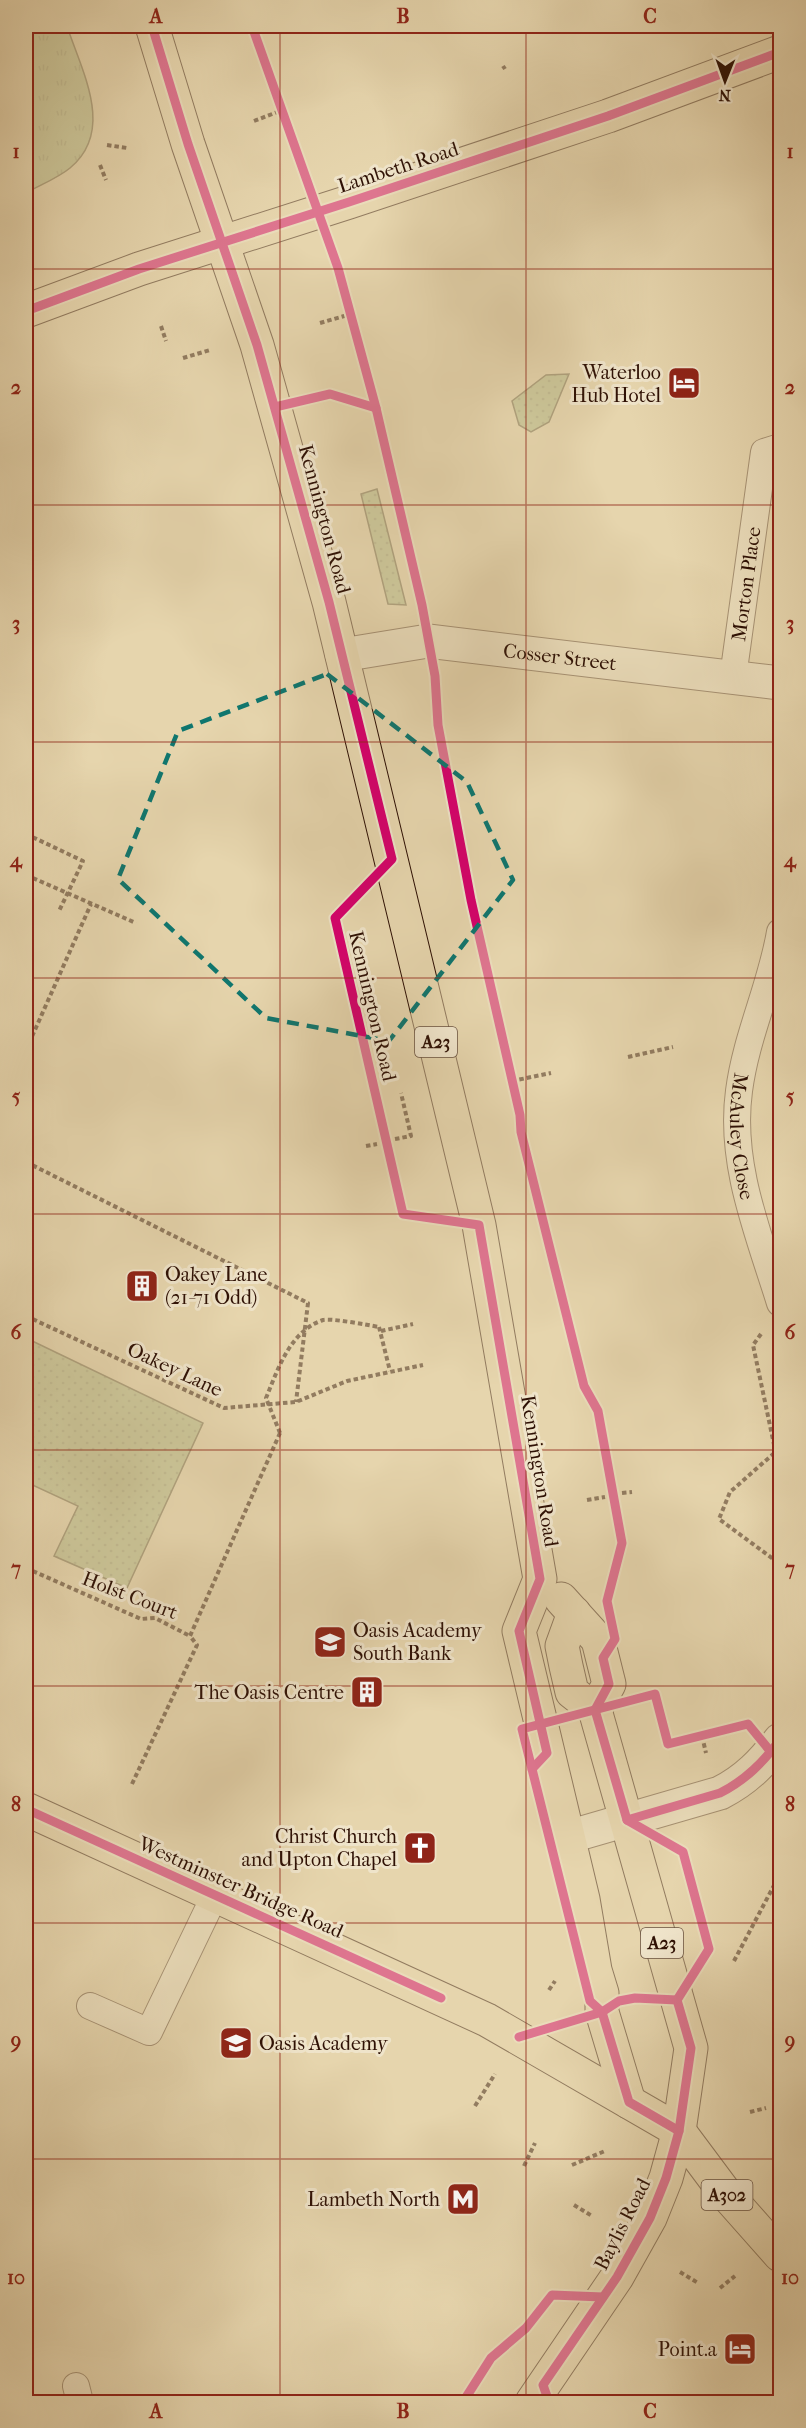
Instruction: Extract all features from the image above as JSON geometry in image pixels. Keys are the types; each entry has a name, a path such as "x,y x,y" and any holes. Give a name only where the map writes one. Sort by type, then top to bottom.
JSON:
{"main road":[{"name":"Kennington Road","path":"152,26 188,144 257,345 342,655 479,1225 540,1579"},
{"name":"Lambeth Road","path":"26,310 139,269 608,116 780,52"},
{"name":"A23","path":"540,1579 598,1640 609,1684 595,1710 691,2048 679,2131"},
{"path":"540,1579 519,1631 583,1899 595,1970 602,1993 602,2012 629,2102"},
{"name":"Westminster Bridge Road","path":"26,1809 487,2020 679,2131 726,2194 780,2255"},
{"name":"Baylis Road","path":"532,2403 636,2245 666,2178 679,2131"}],"street":[{"name":"Cosser Street","path":"342,655 428,641 780,683"},
{"path":"568,1837 720,1792 750,1774 777,1751"}],"lane":[{"name":"Morton Place","path":"733,677 772,450"},
{"name":"McAuley Close","path":"780,932 770,979 748,1050 739,1090 736,1127 742,1179 780,1304"},
{"path":"90,2006 148,2032 214,1897"}],"path":[{"path":"254,120 280,111"},
{"path":"288,131 295,151"},
{"path":"107,145 127,148"},
{"path":"100,165 106,180"},
{"path":"320,323 351,314"},
{"path":"161,326 166,341"},
{"path":"183,358 210,350"},
{"path":"26,834 82,861 59,911"},
{"path":"26,875 136,924"},
{"path":"26,1050 91,904"},
{"path":"628,1057 673,1047"},
{"path":"509,1070 515,1093"},
{"path":"512,1081 551,1073"},
{"path":"395,1139 411,1136 401,1092"},
{"path":"366,1146 376,1144"},
{"path":"26,1162 308,1303 296,1402"},
{"path":"132,1784 171,1697 190,1665 197,1645 190,1636 280,1433 266,1398 295,1337 323,1320 380,1329 413,1324"},
{"path":"767,1326 753,1345 776,1454"},
{"path":"380,1329 390,1371"},
{"path":"780,1448 776,1454 730,1492 719,1519 780,1564"},
{"path":"611,1485 615,1505"},
{"path":"622,1493 632,1492"},
{"path":"587,1500 604,1497"},
{"path":"702,1736 709,1762"},
{"path":"734,1961 780,1874"},
{"path":"475,2106 497,2070"},
{"path":"750,2112 766,2108"},
{"path":"524,2166 536,2143"},
{"path":"572,2165 605,2151"},
{"path":"574,2205 592,2216"},
{"path":"680,2272 698,2283"},
{"path":"720,2288 735,2276"}],"highlighted area":[{"path":"327,674 467,782 513,880 389,1041 266,1018 118,879 178,731"}],"green space":[{"path":"26,26 67,26 86,80 93,118 91,136 84,153 65,172 26,193"},
{"path":"569,374 549,422 531,432 519,425 512,401 546,375"},
{"path":"377,489 406,605 388,604 361,494"},
{"path":"26,1338 203,1423 127,1588 54,1556 78,1506 26,1482"}],"cycle path":[{"path":"152,26 188,144 257,345 329,602 392,859 335,918 403,1214 479,1225 540,1579 519,1631 547,1753 532,1769"},
{"path":"252,26 338,268 376,408 422,605 435,676 438,725 471,900 520,1115 521,1132 584,1386 598,1411 622,1543 607,1601 615,1639 603,1658 609,1684 595,1710 627,1820 683,1852 709,1949 677,2000 691,2048 679,2131 666,2178 650,2218 617,2277 543,2385 549,2402"},
{"path":"26,311 139,269 608,116 780,52"},
{"path":"275,407 330,394 376,408"},
{"path":"679,2131 629,2102 602,2012 590,2001 522,1729 655,1694 668,1744 748,1724 771,1752"},
{"path":"627,1820 720,1793 753,1770 780,1740"},
{"path":"26,1809 441,1998"},
{"path":"519,2037 602,2012 619,2001 635,1998 677,2000"},
{"path":"463,2402 491,2358 526,2328 552,2295 603,2297"}],"place":[{"name":"Waterloo Hub Hotel","path":"684,383"},
{"name":"Oakey Lane (21-71 Odd)","path":"142,1286"},
{"name":"Oasis Academy South Bank","path":"330,1642"},
{"name":"The Oasis Centre","path":"367,1692"},
{"name":"Christ Church and Upton Chapel","path":"420,1848"},
{"name":"Oasis Academy","path":"236,2043"},
{"name":"Lambeth North","path":"463,2199"},
{"name":"Point.a","path":"740,2349"}]}
